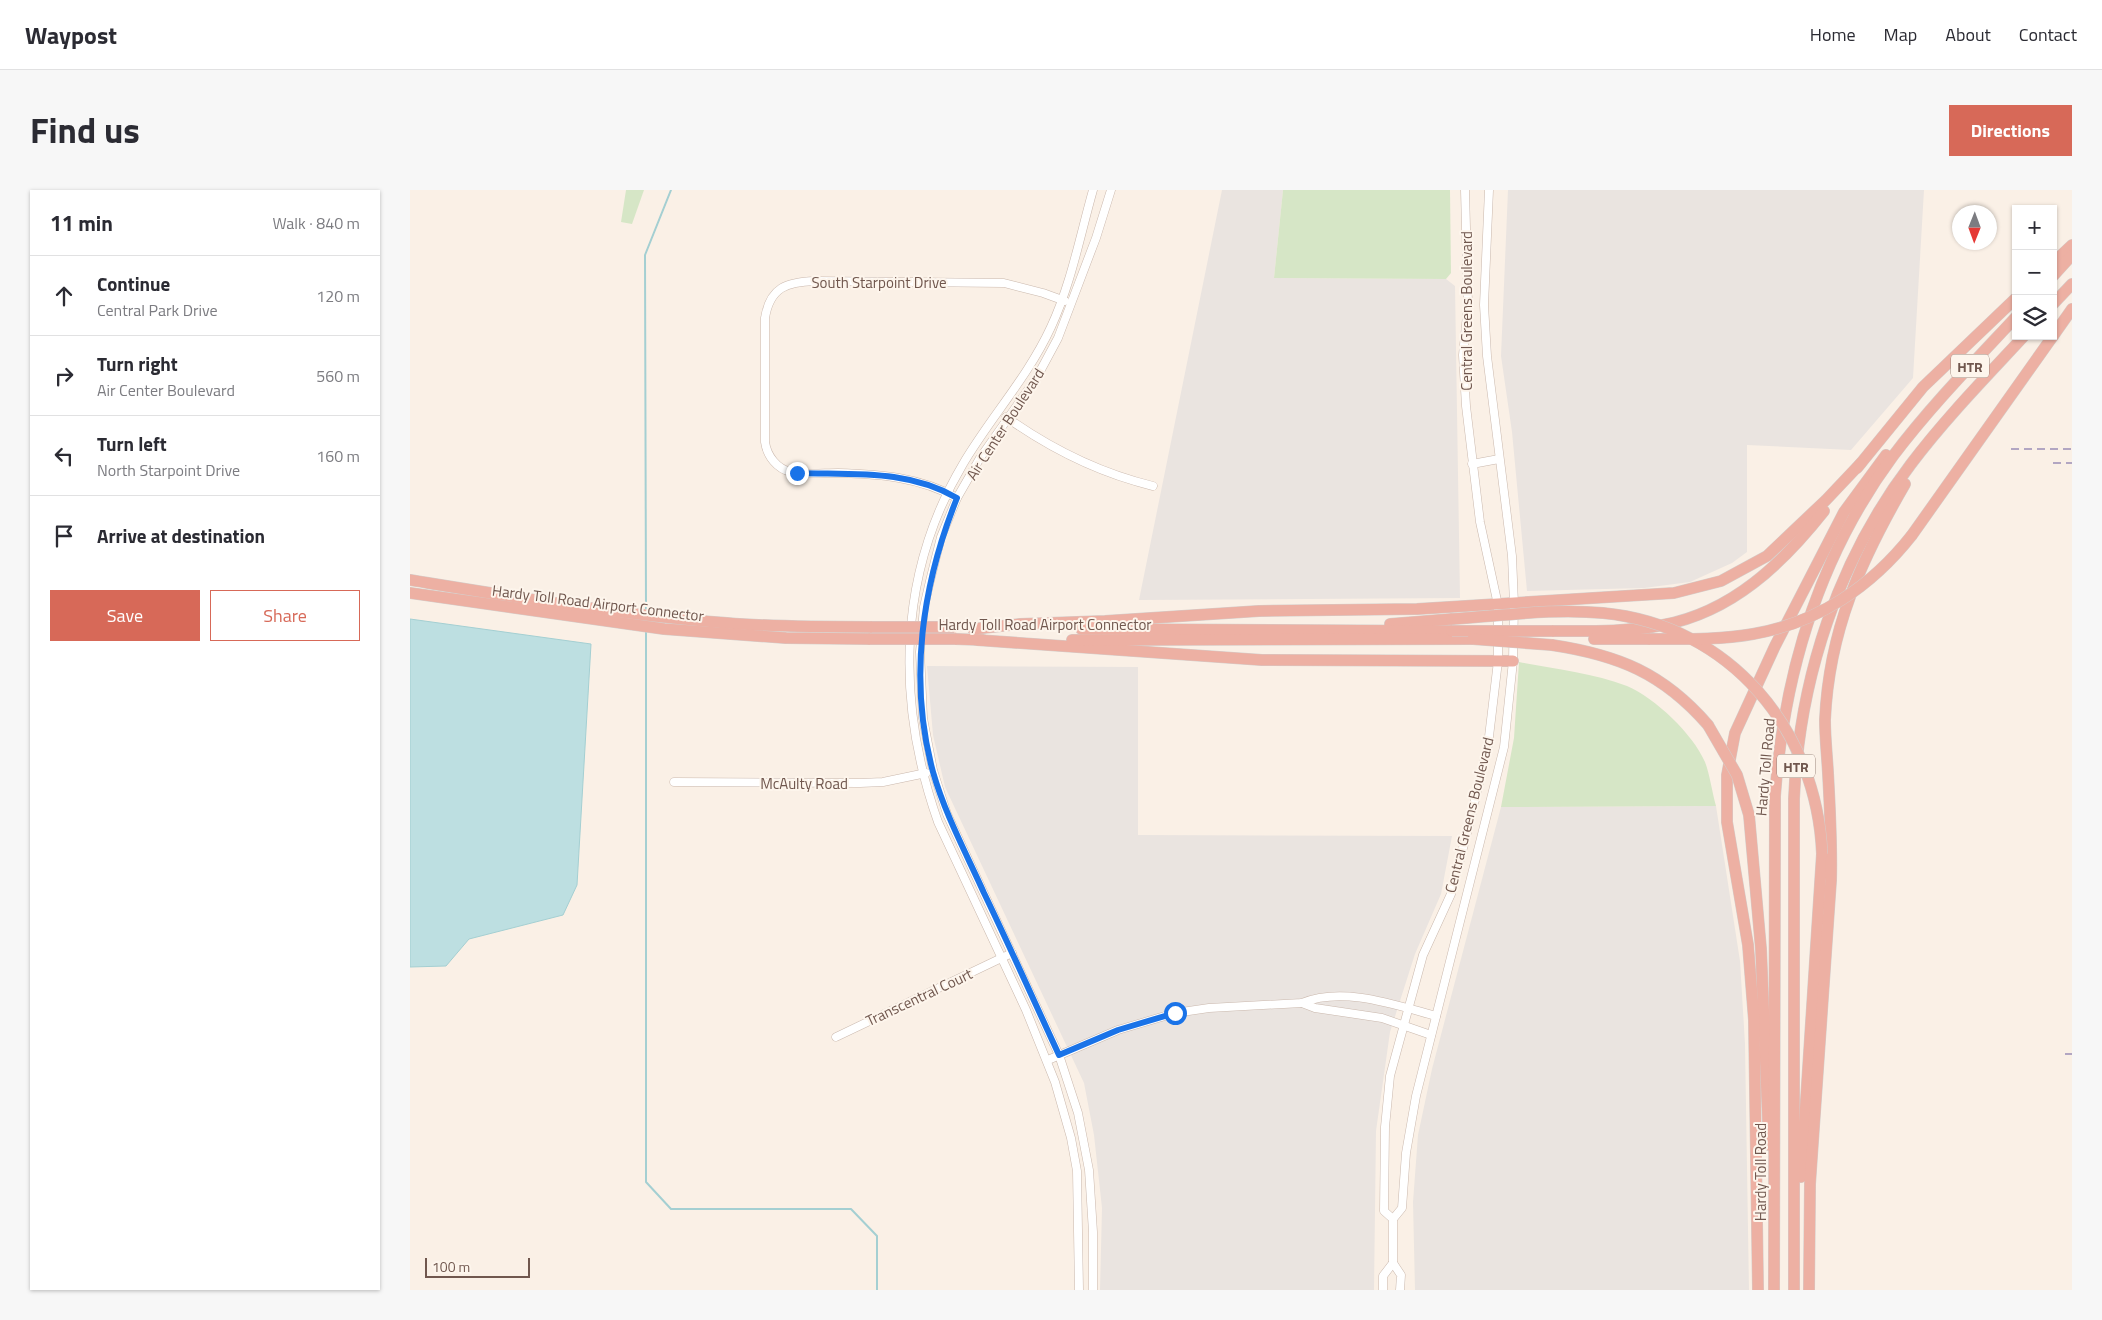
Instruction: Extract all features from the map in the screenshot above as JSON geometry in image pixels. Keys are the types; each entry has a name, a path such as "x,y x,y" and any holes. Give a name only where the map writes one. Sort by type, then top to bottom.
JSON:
{"highway":[{"path":"2057,259 2072,245"},
{"path":"2057,272 2072,256"},
{"path":"2057,300 2072,284"},
{"path":"1552,638 1664,625 1697,615 1744,591 1787,555 1923,387 2012,302"},
{"path":"2057,330 2072,309"},
{"name":"Hardy Toll Road","path":"1774,1290 1774,796 1781,730 1788,688 1806,626 1824,577 1863,502 1892,458 1924,417 2012,320"},
{"name":"Hardy Toll Road","path":"1794,1290 1794,799 1803,716 1816,656 1831,613 1852,563 1889,495 1930,440 2020,340"},
{"path":"1452,629 1552,638 1650,639 1738,636 1795,623 1819,613 1857,590 1885,567 1912,535 2050,340"},
{"path":"1758,1290 1754,1020 1748,944 1728,822 1726,792 1732,749 1741,718 1775,646 1844,512 1886,454 1924,417"},
{"path":"1810,1290 1810,1184 1831,880 1832,841 1825,722 1830,671 1838,628 1868,550 1930,440"},
{"path":"975,634 1020,624 1105,621 1258,611 1393,610 1498,605 1662,595 1691,590 1722,581 1752,566 1782,544 1861,463"},
{"name":"Hardy Toll Road Airport Connector","path":"410,580 664,617 798,627 954,627 975,634 1452,629"},
{"name":"Hardy Toll Road Airport Connector","path":"410,594 628,625 786,638 955,640 975,634 1251,630 1359,626 1452,629 1473,639 1552,638"},
{"path":"1452,629 1548,612 1602,613 1650,623 1700,644 1750,681 1768,702 1793,739 1813,790 1819,815 1822,854 1794,1264"},
{"path":"975,634 1262,660 1513,661"},
{"path":"1552,638 1622,660 1649,674 1686,701 1708,725 1726,753 1737,775 1749,815 1761,949 1767,1128 1775,1202"}],"street":[{"name":"Air Center Boulevard","path":"1079,1290 1077,1171 1065,1114 1048,1060 938,822 922,774 909,699 909,652 915,595 924,555 948,492 969,454 1040,348 1062,300 1093,190"},
{"name":"Air Center Boulevard","path":"1093,1290 1089,1170 1078,1113 1059,1055 947,814 933,770 923,718 920,652 924,607 930,581 941,537 957,498 980,458 1037,377 1058,338 1072,304 1111,190"},
{"name":"Central Greens Boulevard","path":"1393,1220 1384,1210 1384,1127 1390,1076 1423,954 1451,894 1488,745 1498,661 1498,605 1480,522 1472,464 1463,355 1468,305 1465,190"},
{"name":"Central Greens Boulevard","path":"1400,1290 1401,1275 1393,1263 1393,1220 1402,1208 1406,1153 1416,1096 1487,823 1504,747 1513,661 1514,604 1512,556 1487,356 1484,306 1489,190"},
{"name":"South Starpoint Drive","path":"957,498 948,492 902,477 790,472 775,463 766,450 766,309 772,296 779,289 793,283 824,281 1004,283 1072,304"},
{"path":"1468,305 1484,306"},
{"path":"998,411 1045,442 1084,464 1153,486"},
{"path":"1472,464 1499,459"},
{"path":"909,652 920,652"},
{"path":"1488,745 1504,747"},
{"name":"McAulty Road","path":"674,782 882,782 933,770"},
{"path":"964,877 974,871"},
{"name":"Transcentral Court","path":"836,1036 1012,953"},
{"path":"1048,1060 1126,1027 1175,1013 1209,1008 1302,1003 1316,997 1350,996 1409,1008 1436,1016"},
{"path":"1302,1003 1316,1008 1382,1018 1431,1035"},
{"path":"1077,1171 1089,1170"},
{"name":"Central Greens Boulevard","path":"1383,1290 1383,1276 1393,1263"},
{"path":"1079,1264 1092,1264"}],"shaded area":[{"path":"1222,190 1283,190 1274,278 1446,279 1455,286 1460,598 1139,600"},
{"path":"1508,190 1924,190 1913,378 1851,450 1747,445 1747,552 1732,563 1690,582 1644,588 1527,591 1512,432 1501,356"},
{"path":"927,666 1138,667 1138,835 1452,836 1441,894 1415,954 1390,1032 1376,1131 1374,1290 1100,1290 1102,1208 1094,1135 1084,1083 945,787 933,735"},
{"path":"1716,806 1740,961 1745,1044 1749,1290 1415,1290 1413,1202 1418,1135 1432,1069 1501,807"}],"green space":[{"path":"626,190 644,190 632,224 621,222"},
{"path":"1283,190 1450,190 1451,273 1446,279 1274,278"},
{"path":"1519,662 1614,682 1627,686 1649,699 1672,718 1692,740 1699,751 1707,767 1716,806 1501,807 1514,738"}],"water":[{"path":"410,619 591,644 577,885 563,915 469,939 446,966 410,967"}],"waterway":[{"path":"646,610 645,255 671,190"},
{"path":"646,630 646,1182 671,1209 851,1209 877,1236 877,1290"}],"railway":[{"path":"2011,449 2072,449"},
{"path":"2053,463 2072,463"},
{"path":"2065,1054 2072,1054"}],"route":[{"path":"797,473 902,477 948,492 957,498 941,537 924,607 920,652 923,718 933,770 947,814 1059,1055 1118,1030 1175,1013"}]}
